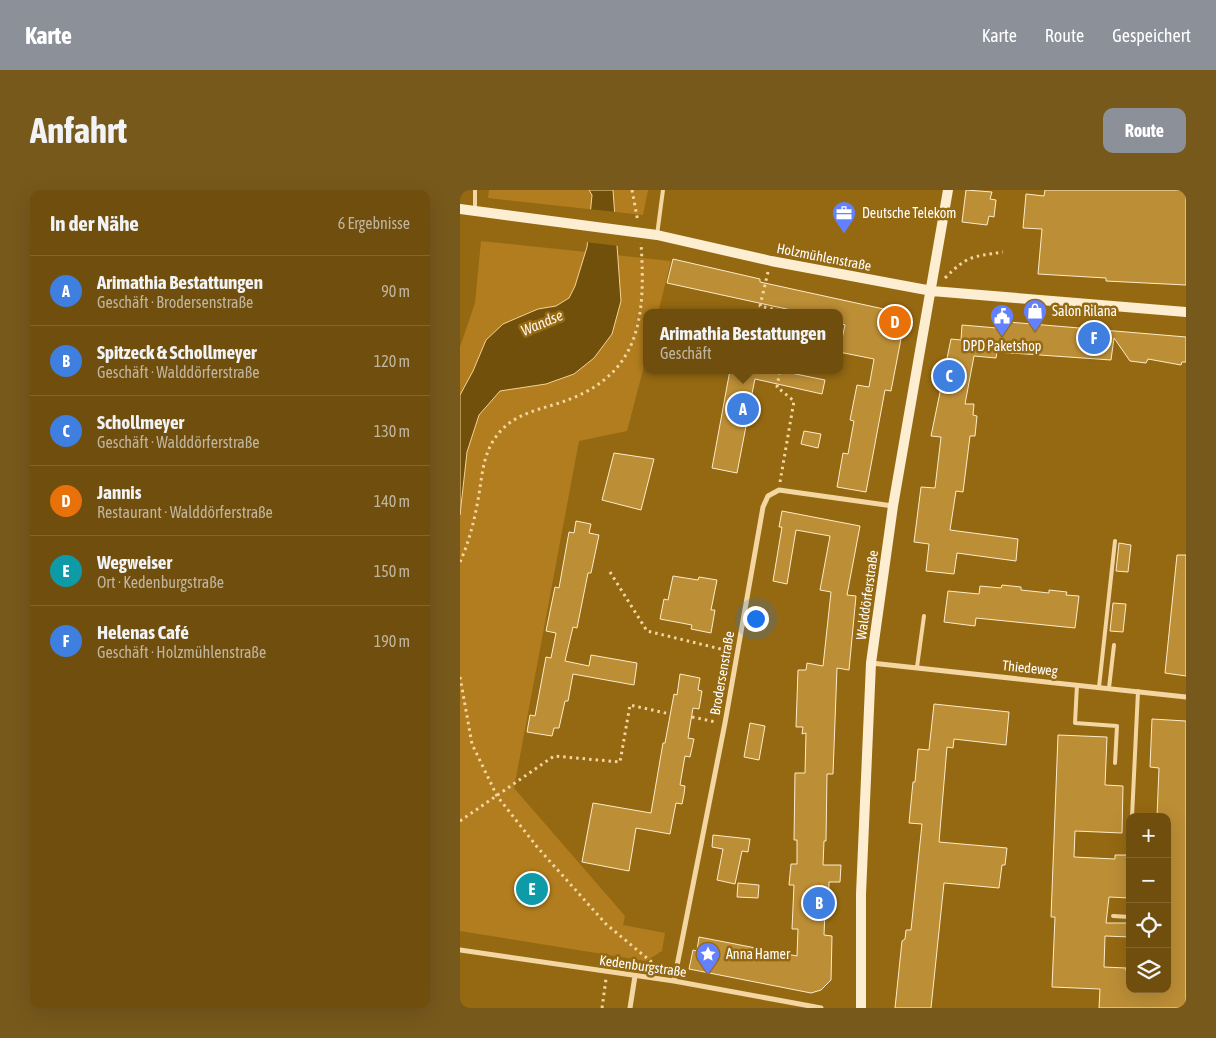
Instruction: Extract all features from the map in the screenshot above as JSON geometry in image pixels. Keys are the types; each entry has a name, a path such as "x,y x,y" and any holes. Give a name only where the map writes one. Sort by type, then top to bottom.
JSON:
{"street":[{"name":"Walddörferstraße","path":"861,1008 861,894 871,662 893,506 932,291 948,190"},
{"name":"Holzmühlenstraße","path":"460,210 640,232 771,261 932,291 1186,312"},
{"path":"779,490 893,506"},
{"name":"Brodersenstraße","path":"674,981 725,724 763,507 768,496 779,490"},
{"name":"Thiedeweg","path":"871,662 1186,696"},
{"name":"Kedenburgstraße","path":"460,950 674,981 821,1008"},
{"path":"630,1008 635,976"}],"lane":[{"path":"475,190 475,211"},
{"path":"657,235 663,190"},
{"path":"1099,687 1115,541"},
{"path":"917,667 924,616"},
{"path":"1109,688 1114,645"},
{"path":"1078,684 1075,723 1117,726 1115,763"},
{"path":"1132,813 1138,691"},
{"path":"1113,916 1126,917"}],"path":[{"path":"460,562 474,524 481,476 488,450 495,438 517,417 567,400 597,386 617,368 625,357 639,322 644,281 640,232 632,190"},
{"path":"962,261 1003,252"},
{"path":"771,261 760,306 772,309"},
{"path":"779,374 777,388 794,401 779,490"},
{"path":"610,572 647,631 737,653"},
{"path":"460,678 472,744 497,796 538,848 606,924 674,981"},
{"path":"460,821 554,756 620,762 630,705 670,714"},
{"path":"692,717 725,724"},
{"path":"602,1008 607,972"}],"shaded area":[{"path":"489,190 648,190 643,215 488,198"},
{"path":"481,241 671,261 659,309 643,309 643,370 627,431 579,441 514,788 625,916 623,925 665,933 662,951 646,961 460,931 460,347 475,303"}],"water":[{"name":"Wandse","path":"589,190 613,190 621,301 612,334 594,358 574,374 546,384 500,391 479,415 467,452 460,515 460,395 486,340 503,324 538,309 556,306 569,298 575,286 587,247 592,195"}],"pier":[{"path":"588,209 617,212 619,246 585,242"}],"building":[{"path":"966,190 992,192 990,199 996,200 994,217 989,216 987,225 962,222"},
{"path":"1045,190 1186,190 1186,285 1106,281 1106,278 1038,274 1042,229 1023,228 1026,194 1044,196"},
{"path":"673,259 760,279 760,282 902,313 905,318 891,391 885,390 866,492 837,487 843,453 848,454 854,421 850,420 857,385 869,387 874,359 843,353 845,325 843,324 843,309 787,309 667,283"},
{"path":"1008,322 1186,337 1186,362 1182,362 1181,365 1148,359 1146,363 1130,361 1114,338 1111,360 997,352 996,358 974,356 965,404 974,404 973,415 977,416 975,436 970,436 963,492 956,491 950,530 1018,539 1016,561 957,553 954,574 926,571 929,544 914,542 921,487 935,488 941,437 931,436 951,339 961,340 962,325 997,328 998,324 1008,324"},
{"path":"729,374 796,374 825,380 822,394 755,379 749,408 752,408 752,422 747,421 737,473 712,468"},
{"path":"804,431 821,434 818,448 801,444"},
{"path":"614,453 654,459 641,510 602,500"},
{"path":"782,511 860,526 847,595 856,596 849,670 837,668 833,774 827,774 826,841 824,841 823,865 841,865 840,882 829,882 828,911 825,911 824,935 832,936 831,980 821,990 811,993 689,969 693,950 697,951 699,937 797,956 798,929 792,929 794,885 789,885 791,864 797,864 797,840 794,840 795,773 805,773 806,733 802,734 803,727 796,727 798,670 806,670 807,663 823,666 831,592 820,590 830,536 796,530 787,584 773,581 782,527 779,527"},
{"path":"576,521 591,524 589,533 599,535 591,573 588,573 577,628 573,627 565,661 589,666 591,655 637,663 634,685 573,674 568,701 565,701 559,728 554,728 552,736 527,732 530,715 535,716 546,657 551,658 556,633 546,631 555,587 559,588 569,532 574,533"},
{"path":"1119,543 1131,545 1128,572 1116,571"},
{"path":"1177,555 1186,555 1186,676 1165,673"},
{"path":"673,576 698,580 699,577 717,580 711,610 715,610 711,633 691,629 692,625 660,619 664,599 668,600"},
{"path":"1002,585 1021,587 1021,590 1049,593 1049,590 1067,592 1066,595 1079,596 1075,628 976,618 975,626 944,622 948,591 979,594 980,586 1001,588"},
{"path":"1113,603 1126,604 1123,632 1110,631"},
{"path":"680,674 700,678 698,690 702,691 699,709 693,708 688,738 694,739 690,757 685,756 680,785 685,786 682,804 676,803 670,834 636,828 629,871 582,862 593,803 651,813 663,743 665,743 674,694 677,695"},
{"path":"934,704 1009,712 1006,745 954,739 953,748 947,747 939,842 1007,848 1005,865 1002,865 999,888 944,883 931,1008 895,1008 902,941 905,939 906,930 911,930 922,824 909,823 913,782 915,782 918,749 929,750"},
{"path":"1152,719 1186,721 1186,1008 1099,1008 1100,989 1052,987 1055,917 1051,917 1058,735 1107,737 1105,785 1123,786 1122,833 1075,831 1074,857 1115,859 1115,855 1126,855 1126,898 1109,897 1106,923 1126,923 1126,937 1105,936 1104,967 1126,968 1126,993 1171,993 1171,813 1157,813 1159,768 1150,767"},
{"path":"750,723 765,726 759,760 744,757"},
{"path":"713,835 750,839 748,852 742,851 735,884 717,880 723,849 712,847"},
{"path":"738,883 759,885 758,898 737,897"}],"place":[{"name":"Deutsche Telekom","path":"844,234"},
{"name":"Jannis","path":"895,322"},
{"name":"Salon Rilana","path":"1035,332"},
{"name":"DPD Paketshop","path":"1002,337"},
{"name":"Helenas Café","path":"1094,338"},
{"name":"Schollmeyer","path":"949,376"},
{"name":"Arimathia Bestattungen","path":"743,409"},
{"name":"Wegweiser","path":"532,889"},
{"name":"Spitzeck & Schollmeyer","path":"819,903"},
{"name":"Anna Hamer","path":"708,975"}]}
